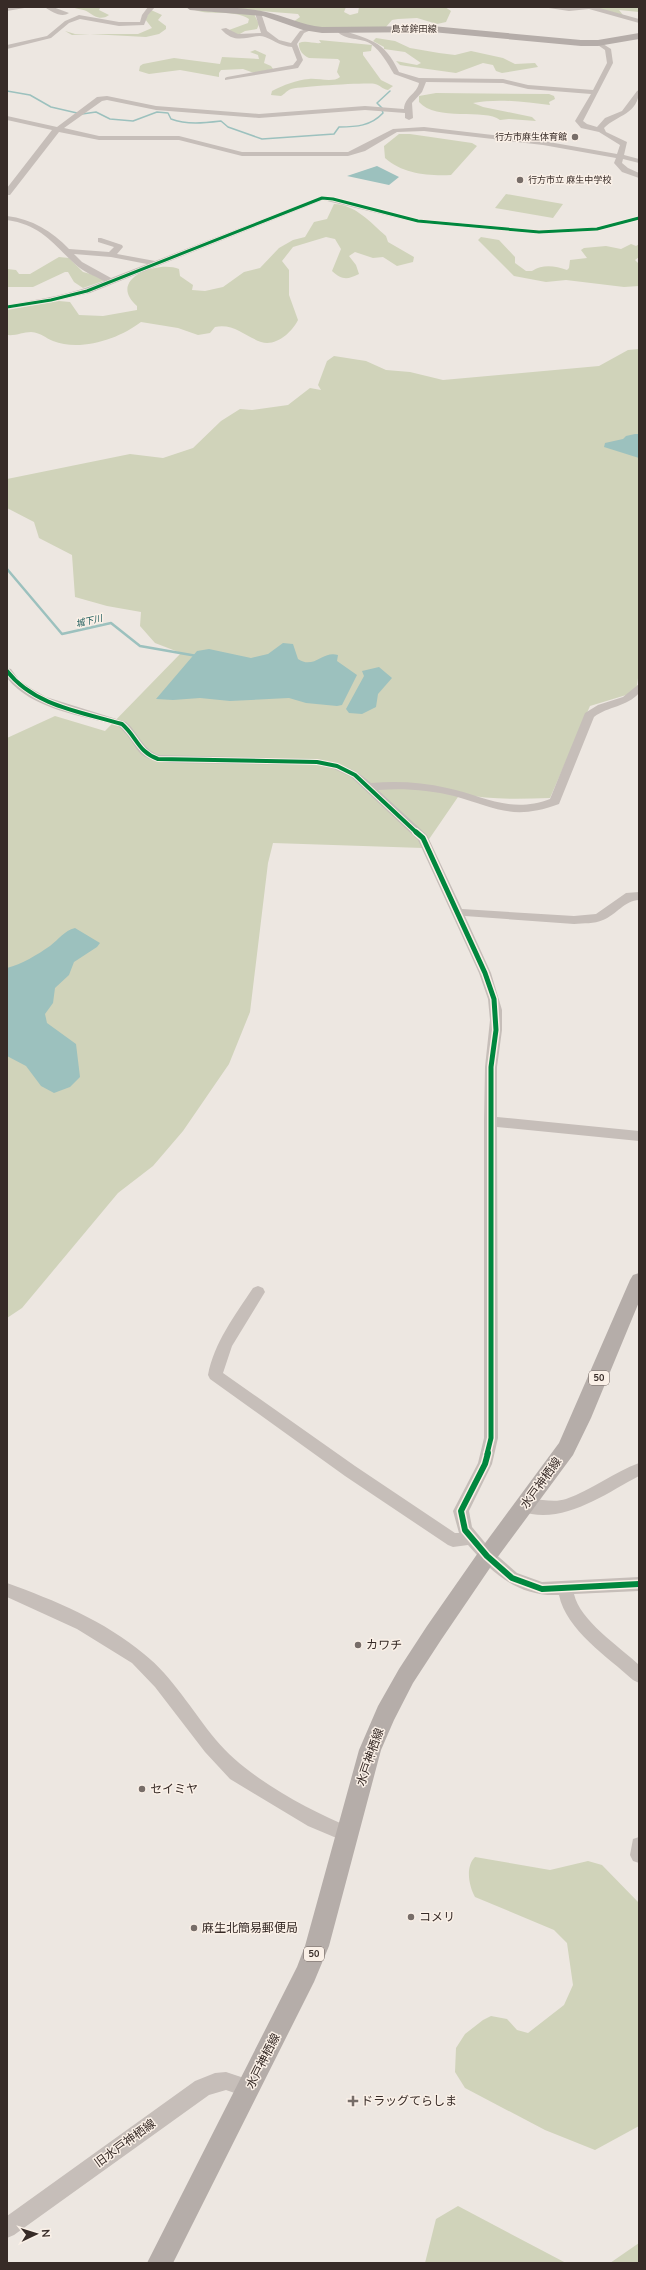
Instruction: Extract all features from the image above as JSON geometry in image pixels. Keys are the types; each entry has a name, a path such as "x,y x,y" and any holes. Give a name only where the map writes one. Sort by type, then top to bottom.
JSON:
{"main road":[{"name":"島並鉾田線","path":"190,7 258,13 309,29 340,31 432,29 598,43 639,36"},
{"name":"水戸神栖線","path":"160,2263 300,1987 317,1946 346,1834 370,1750 386,1713 410,1670 486,1556 566,1449 581,1418 639,1280"}],"street":[{"path":"7,9 27,7"},
{"path":"48,7 56,12 66,13"},
{"path":"7,48 49,37 67,22 78,17 119,24 142,24 144,22 145,15 152,7"},
{"path":"545,7 568,9 589,7 639,21"},
{"path":"258,13 262,30 283,44 294,45"},
{"path":"224,29 228,35 234,37 267,34"},
{"path":"294,45 302,32 309,29"},
{"path":"340,31 345,35 370,40 392,64 396,73 406,78 420,80 502,81 535,88 594,92"},
{"path":"598,43 608,49 610,60 582,113 579,122 584,126 601,130 623,142 624,145 618,163 620,166 639,176"},
{"path":"282,53 280,47 283,44"},
{"path":"227,79 294,68 300,60 294,45"},
{"path":"402,130 409,116 406,111 408,101 422,87 423,82 420,80"},
{"path":"601,130 605,122 627,111 639,92"},
{"path":"7,193 25,167 58,130 100,99 107,98 156,108 265,117 365,108 406,111"},
{"path":"7,118 58,130 108,138 179,138 242,154 327,155 358,152 375,140 402,130 513,139 620,156 639,161"},
{"path":"7,307 70,295 100,286 110,280 152,263 322,198 333,199 418,222 550,232 604,228 639,218"},
{"path":"7,218 21,220 46,232 86,269 110,280"},
{"path":"101,240 110,242 119,247 111,255"},
{"path":"67,251 111,255 152,263"},
{"path":"7,671 14,679 41,699 122,724 132,734 138,746 152,757 171,760 327,763 346,769 370,787 423,838 485,973 497,1005 497,1029 491,1068 490,1121 491,1438 485,1464 461,1511 462,1524 470,1538 486,1556 503,1573 522,1584 542,1589 639,1584"},
{"path":"370,787 388,785 444,791 504,809 545,805 555,801 589,715 601,707 616,705 627,700 639,687"},
{"path":"458,914 467,912 574,920 592,919 600,917 630,896 639,896"},
{"path":"490,1121 639,1136"},
{"path":"258,1292 242,1315 217,1363 215,1375 350,1471 453,1540 470,1538"},
{"path":"524,1506 542,1508 567,1506 639,1469"},
{"path":"565,1588 569,1606 578,1620 639,1675"},
{"path":"7,1590 28,1597 66,1616 131,1654 149,1669 234,1772 312,1819 334,1831 346,1834"},
{"path":"639,1845 639,1855"},
{"name":"旧水戸神栖線","path":"7,2228 202,2088 223,2080 234,2082 249,2089"}],"green space":[{"path":"72,7 107,7 100,8 99,10 109,15 100,18 86,11"},
{"path":"209,7 346,7 344,12 350,15 358,13 359,7 445,7 451,11 446,22 437,24 417,18 398,19 392,20 386,27 329,30 293,22 300,17 298,14"},
{"path":"592,7 639,7 639,12 619,10 623,15"},
{"path":"151,10 162,15 158,20 166,26 166,29 159,34 146,37 90,34 138,34 152,28 145,19"},
{"path":"195,10 254,14 259,24 257,29 245,31 238,35 229,30 248,23 249,19 230,13 208,13"},
{"path":"65,31 75,34 90,34 72,35"},
{"path":"376,38 395,41 410,48 439,53 455,55 471,51 503,58 515,64 535,63 538,67 502,73 496,71 493,65 483,63 456,73 400,65 396,61 417,65 421,63 405,52 384,49 384,47 373,41"},
{"path":"319,40 372,45 371,51 363,52 363,55 381,80 393,86 388,90 377,85 370,84 318,86 291,89 281,96 271,95 272,91 295,82 309,79 333,80 340,77 337,72 340,61 338,59 309,58 301,52 299,43 321,43"},
{"path":"255,50 266,55 264,63 271,66 273,69 254,73 243,69 221,70 219,77 180,70 149,74 139,71 140,66 143,64 174,58 220,64 222,57 259,59 258,55 250,52"},
{"path":"436,93 549,94 554,96 555,99 549,102 550,105 502,101 473,103 483,107 532,117 536,121 509,119 500,120 483,115 437,112 427,108 419,102 419,96"},
{"path":"399,134 410,134 472,143 477,146 451,175 416,173 400,168 385,158 384,146"},
{"path":"506,194 563,204 553,218 495,208"},
{"path":"334,204 349,207 362,215 386,236 388,242 414,257 413,262 397,266 383,257 373,258 355,252 349,256 356,265 359,274 345,278 332,271 341,249 335,239 326,237 293,247 282,261 289,270 289,295 298,320 288,334 278,340 267,343 261,342 233,328 221,326 215,327 210,333 198,335 178,328 141,322 122,334 99,342 87,344 64,344 53,341 38,333 31,332 7,335 7,310 59,301 70,302 79,315 103,316 137,310 137,306 129,296 128,288 131,280 138,274 159,267 179,269 180,276 193,285 192,290 205,291 223,287 244,272 260,268 279,248 293,240 305,237 314,222 327,219"},
{"path":"481,237 499,240 515,257 515,263 526,271 532,271 540,267 549,266 567,270 569,268 570,260 587,258 581,250 584,248 606,246 621,249 631,244 636,246 639,244 639,257 635,260 639,264 639,286 624,287 566,280 546,282 514,276 478,240"},
{"path":"59,257 69,258 83,272 105,278 103,281 83,288 74,282 68,272 65,272 33,287 7,287 7,269 16,270 19,274 30,274"},
{"path":"639,349 639,671 636,692 590,706 550,798 516,799 460,794 423,848 273,843 268,863 250,1012 229,1064 183,1131 153,1166 118,1193 22,1308 7,1318 7,738 55,716 105,731 181,653 155,643 140,626 141,612 107,606 75,597 72,555 39,538 34,522 7,508 7,479 130,454 163,458 193,448 221,421 240,409 252,410 288,405 310,388 321,390 318,385 327,361 334,356 366,361 386,370 410,372 443,380 599,366 628,350"},
{"path":"475,1857 550,1870 588,1861 602,1865 639,1903 639,2126 595,2150 545,2130 465,2088 455,2072 456,2048 465,2034 483,2020 491,2016 507,2019 517,2030 528,2033 564,2005 573,1985 567,1943 554,1930 475,1897 471,1888 469,1871"},
{"path":"458,2206 566,2263 425,2263 436,2219"},
{"path":"639,2243 639,2263 610,2263"}],"water":[{"path":"377,166 399,177 389,185 347,176"},
{"path":"639,434 639,458 604,447 605,443 623,439 626,436"},
{"path":"283,643 293,644 298,659 304,662 314,661 328,655 338,655 337,661 357,675 342,705 337,706 306,703 289,698 230,701 200,698 173,700 156,699 197,651 209,649 251,658 268,654"},
{"path":"379,667 392,678 378,694 376,707 362,714 349,713 346,709 364,676 362,671"},
{"path":"75,928 100,943 97,947 74,962 69,975 55,988 53,1003 45,1014 47,1023 76,1044 80,1077 70,1087 54,1093 41,1086 26,1066 7,1056 7,968 35,956 65,933"}],"waterway":[{"path":"7,91 30,95 51,107 77,113"},
{"path":"382,108 377,103 390,91"},
{"path":"82,114 96,112 110,119 133,121 157,112 168,113 171,119 189,123 221,121 228,127 262,139 334,134 339,127 363,125 373,121 383,113 382,110"},
{"name":"城下川","path":"7,569 62,634 111,623 140,646 197,656"}],"cycle path":[{"path":"7,307 51,300 87,291 322,198 333,199 418,221 539,232 569,232 597,229 639,218"},
{"path":"7,671 16,682 28,692 43,699 59,706 122,724 134,736 144,752 158,759 317,762 337,766 355,775 423,838 485,973 494,999 497,1020 491,1067 491,1438 485,1464 461,1511 465,1530 487,1556 512,1578 542,1589 639,1584"}],"place":[{"name":"行方市麻生体育館","path":"575,137"},
{"name":"行方市立 麻生中学校","path":"520,180"},
{"name":"カワチ","path":"358,1645"},
{"name":"セイミヤ","path":"142,1789"},
{"name":"コメリ","path":"411,1917"},
{"name":"麻生北簡易郵便局","path":"194,1928"},
{"name":"ドラッグてらしま","path":"353,2101"}]}
